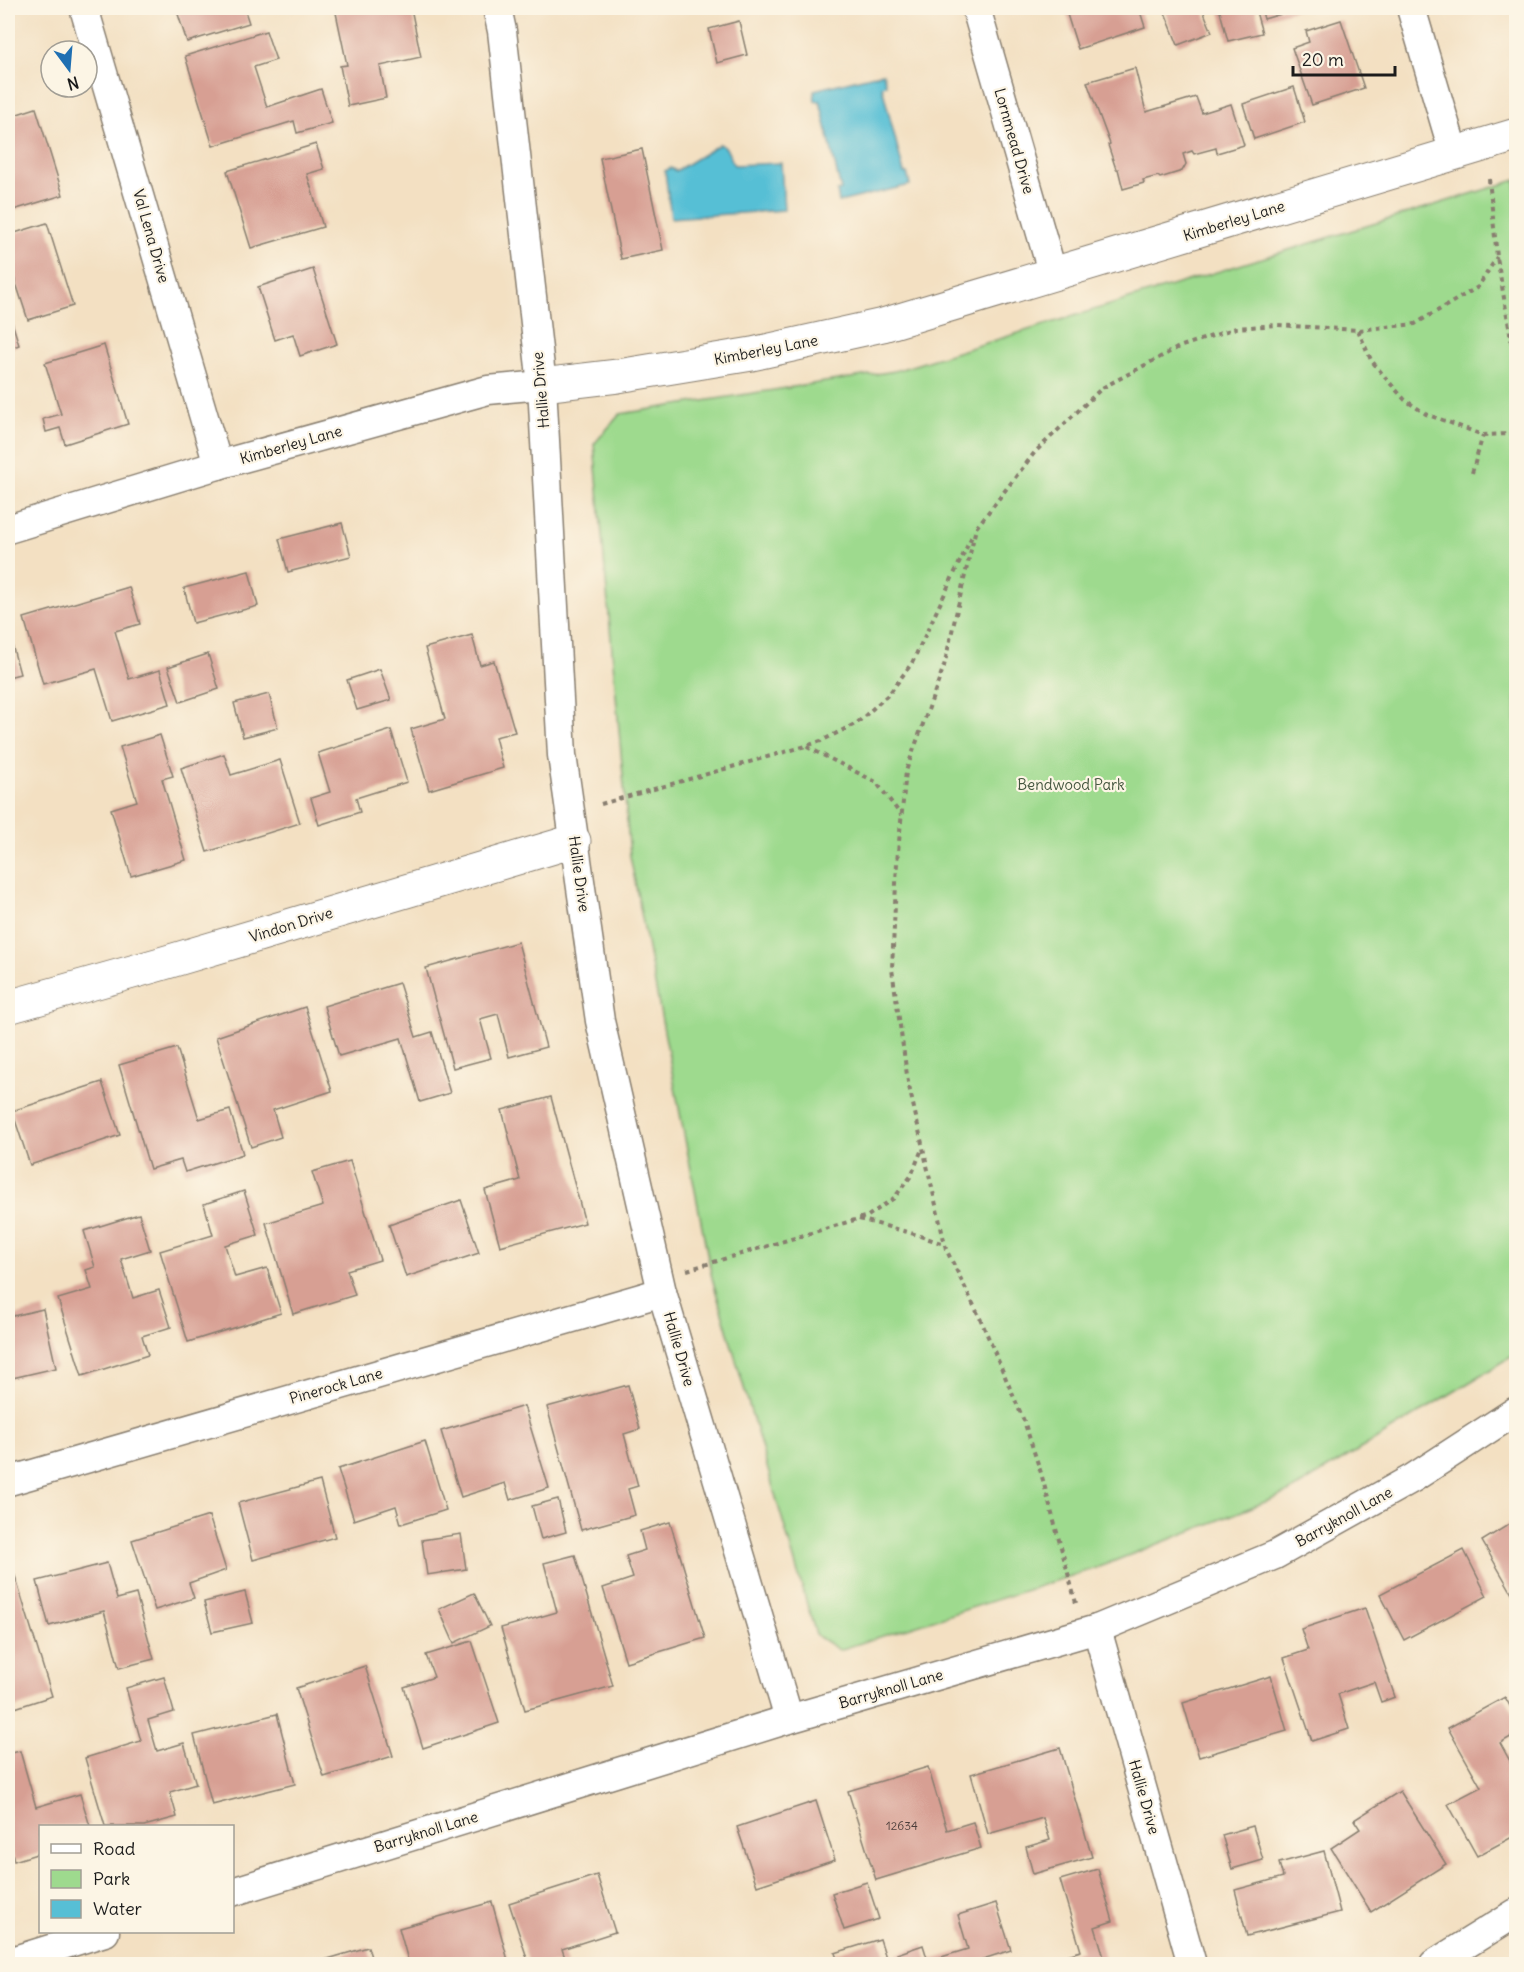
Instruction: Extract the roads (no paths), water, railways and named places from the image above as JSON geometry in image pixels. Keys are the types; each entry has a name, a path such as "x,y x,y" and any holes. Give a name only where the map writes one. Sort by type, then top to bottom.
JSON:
{"street":[{"name":"Val Lena Drive","path":"84,8 218,465"},
{"name":"Hallie Drive","path":"497,8 502,31 542,385 562,755 600,1022 661,1285 789,1719"},
{"name":"Lornmead Drive","path":"976,8 1053,275"},
{"path":"1411,8 1454,154"},
{"name":"Kimberley Lane","path":"8,529 218,465 488,390 618,376 752,354 889,324 1516,135"},
{"name":"Vindon Drive","path":"8,1006 157,965 572,827"},
{"name":"Pinerock Lane","path":"9,1481 661,1285"},
{"name":"Barryknoll Lane","path":"234,1891 789,1719 1090,1630 1275,1555 1413,1478 1516,1411"},
{"name":"Hallie Drive","path":"1090,1630 1192,1965"},
{"path":"1434,1965 1516,1913"},
{"path":"8,1962 102,1933"}],"water":[{"path":"883,73 886,84 882,87 904,173 907,173 910,185 839,202 837,191 841,190 820,101 815,101 814,90"},
{"path":"720,144 726,148 734,165 781,163 784,210 671,218 665,171 671,168 676,171"}],"park label":[{"name":"Bendwood Park","path":"1071,785"}]}
